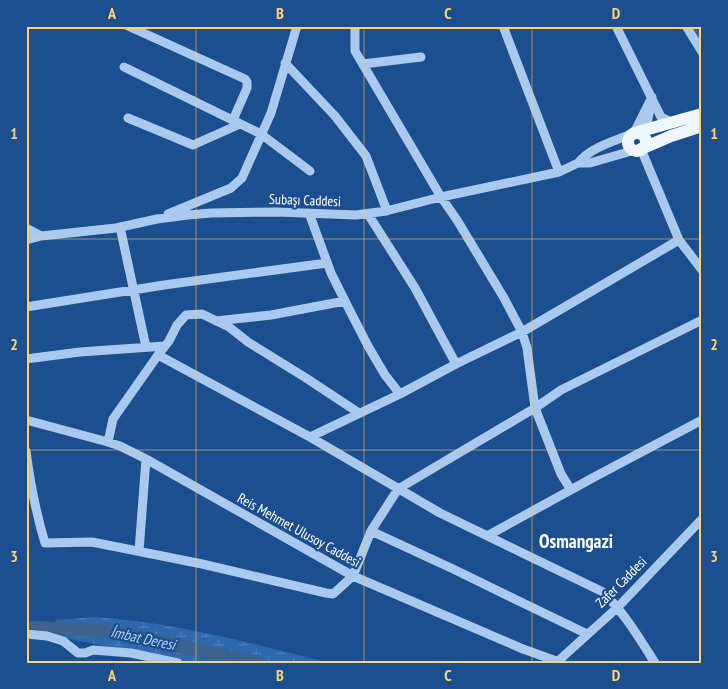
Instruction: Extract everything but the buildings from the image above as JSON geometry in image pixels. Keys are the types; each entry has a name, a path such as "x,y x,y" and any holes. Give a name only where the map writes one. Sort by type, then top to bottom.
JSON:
{"main road":[{"path":"640,140 671,122 702,114"},
{"path":"640,140 671,136 702,126"}],"street":[{"path":"128,26 247,82 247,88 236,122 193,145 128,118"},
{"path":"355,26 355,51 441,197 504,298 522,332 527,348 535,408 561,474 570,490"},
{"path":"503,26 558,172"},
{"path":"616,26 661,117 671,122"},
{"path":"686,26 702,52"},
{"path":"157,220 230,188 242,178 270,113 294,28"},
{"path":"363,64 421,57"},
{"path":"285,63 335,116 366,156 387,211"},
{"path":"124,67 261,134 310,172"},
{"path":"652,97 640,140 679,240 702,270"},
{"path":"640,140 652,97"},
{"name":"Subaşı Caddesi","path":"578,163 582,157 592,151 640,140"},
{"name":"Subaşı Caddesi","path":"26,240 41,236 120,227 188,215 211,213 277,212 356,215 387,211 441,197 558,172 578,163 590,163 640,140"},
{"path":"309,213 328,263 368,346 385,375 400,394"},
{"path":"368,214 415,288 456,364"},
{"path":"120,227 146,347"},
{"path":"26,228 41,236"},
{"path":"310,437 522,332 679,240"},
{"path":"26,307 164,285 328,263"},
{"path":"216,321 271,315 346,300"},
{"path":"108,442 113,419 169,341 176,326 186,315 202,314 229,328 359,413"},
{"path":"26,451 36,513 45,543 92,542 202,564 333,594 353,576 372,531 398,488 535,408 561,390 702,320"},
{"path":"26,359 80,352 165,346"},
{"path":"158,355 310,437 440,513 603,592 630,622 655,663"},
{"path":"487,536 598,474 702,420"},
{"name":"Reis Mehmet Ulusoy Caddesi","path":"28,423 120,446 353,576 522,649 559,662"},
{"path":"139,551 146,459"},
{"name":"Zafer Caddesi","path":"559,662 618,607 702,519"},
{"path":"372,531 587,634"},
{"path":"26,634 48,636 63,641 78,653 93,650 131,653 178,663"}],"green space":[{"path":"95,617 184,629 243,641 330,663 192,663 151,652 105,646 60,637 55,620"}],"waterway":[{"path":"695,26 702,38"},
{"name":"İmbat Deresi","path":"26,628 104,630 258,663"}],"district":[{"name":"Osmangazi","path":"576,541"}]}
